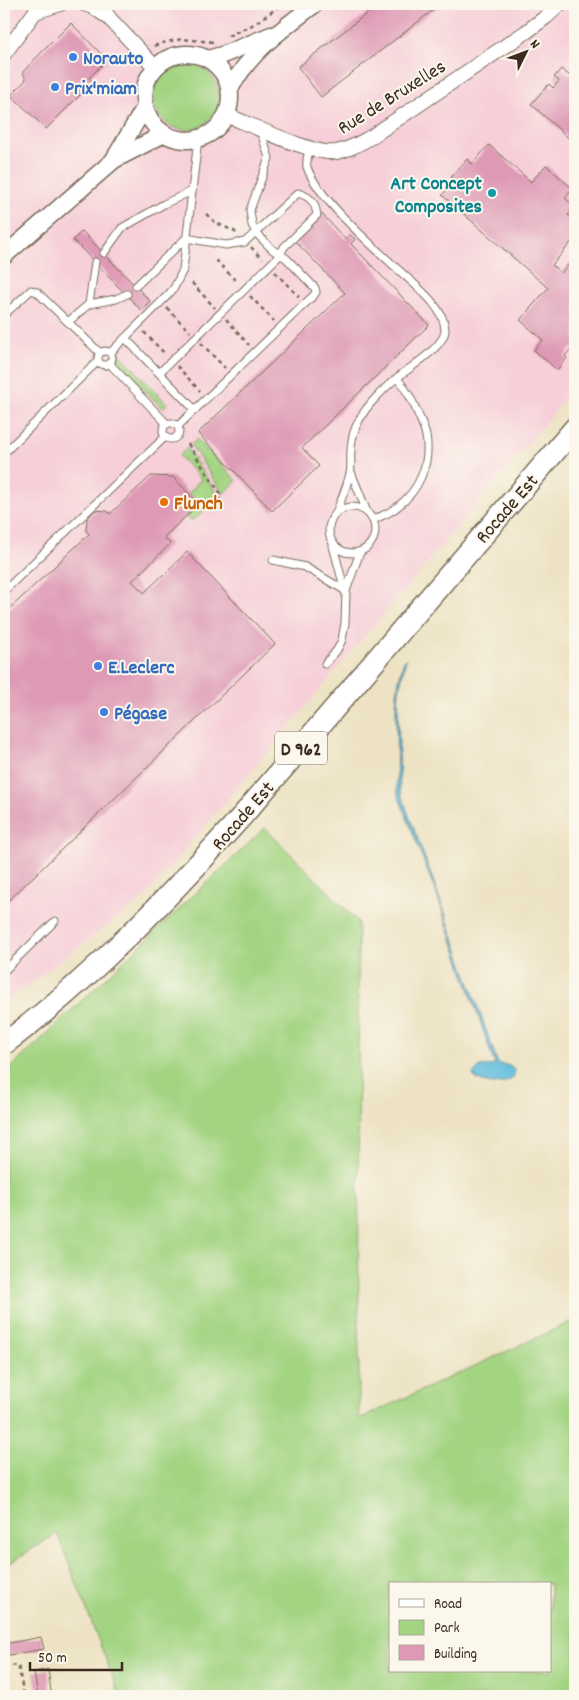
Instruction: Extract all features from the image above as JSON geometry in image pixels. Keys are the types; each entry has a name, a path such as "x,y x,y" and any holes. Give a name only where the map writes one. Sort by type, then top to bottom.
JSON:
{"main road":[{"name":"Rocade Est","path":"4,1044 82,979 138,927 195,868 244,815 575,428"}],"street":[{"path":"4,54 38,8 60,4"},
{"path":"84,4 93,7 110,19"},
{"path":"99,4 110,19 155,67"},
{"path":"230,89 239,72 278,32 315,4"},
{"name":"Rue de Bruxelles","path":"226,116 308,148 334,153 351,148 371,137 526,32 560,4"},
{"path":"208,59 278,32"},
{"path":"180,54 194,54 208,59 222,71 230,89 230,102 226,116 210,134 198,139 180,140 164,134 152,122 144,107 143,96 149,76 155,67 167,58 180,54"},
{"path":"114,160 144,107"},
{"path":"4,256 114,160 164,134"}],"lane":[{"path":"178,426 306,304 316,292 315,288 286,258 280,255 256,233 250,216 250,210 269,158 260,129"},
{"path":"110,353 174,288 183,270 198,139"},
{"path":"308,148 306,164 311,177 331,203 434,304 445,329 443,338 432,350 397,378 371,403 358,419 350,450 351,472 367,512 373,520 375,533 370,545 360,552 342,552 332,543"},
{"path":"104,253 122,228 164,204 192,192"},
{"path":"158,373 269,266 280,255 284,247 317,215 315,203 308,196 298,193 245,242 226,246 186,238"},
{"path":"136,286 186,238"},
{"path":"89,304 95,262"},
{"path":"4,315 30,290 37,292 100,353"},
{"path":"68,322 89,304 116,299 127,294"},
{"path":"125,338 195,410"},
{"path":"100,353 106,351 110,353"},
{"path":"4,453 98,361 100,353"},
{"path":"98,361 104,365 109,363 112,359 110,353"},
{"path":"109,363 167,424"},
{"path":"373,520 396,508 408,497 420,479 426,465 426,435 414,404 397,378"},
{"path":"165,437 163,430 167,424 173,423 178,426"},
{"path":"165,437 172,440 177,437 179,432 178,426"},
{"path":"4,590 165,437"},
{"path":"346,591 328,527 336,513 351,472"},
{"path":"336,513 348,507 355,507 367,512"},
{"path":"325,664 342,640 345,623 346,591 360,552"},
{"path":"273,560 305,567 346,591"},
{"path":"4,971 55,921"}],"path":[{"path":"223,38 254,24 283,4"},
{"path":"149,41 155,47 166,42 182,39 216,42"},
{"path":"206,214 216,223 234,231 306,304"},
{"path":"188,444 221,496 218,502"},
{"path":"4,1667 18,1665 24,1696"}],"shaded area":[{"path":"4,4 575,4 575,388 144,898 4,1003"}],"green space":[{"path":"186,64 198,67 209,74 216,85 219,97 216,109 209,120 198,127 186,130 174,127 163,120 156,109 153,97 156,85 163,74 174,67"},
{"path":"118,352 167,404 162,408 118,362"},
{"path":"197,439 237,481 223,494 191,445"},
{"path":"187,448 219,497 192,520 185,517 199,504 189,493 201,479 179,456"},
{"path":"265,828 358,922 359,1419 575,1320 575,1696 120,1696 57,1533 4,1567 4,1072 15,1064"}],"water":[{"path":"406,659 399,690 398,707 400,791 498,1064 510,1066 515,1072 513,1078 498,1084 483,1082 474,1077 473,1074 480,1067 495,1065 437,895 397,792 396,706 398,685 403,663"}],"building":[{"path":"379,4 441,4 321,97 298,67"},
{"path":"71,23 107,60 89,78 93,82 46,129 11,95 26,80 23,72"},
{"path":"561,69 569,75 575,74 575,144 531,104 549,84 553,88 559,81 554,77"},
{"path":"489,145 531,182 546,165 573,189 565,198 575,207 568,215 575,222 575,238 552,265 561,273 575,257 575,344 557,370 534,350 543,340 520,320 548,288 442,195 447,190 446,185 448,182 451,180 456,181 451,177 467,159 472,164"},
{"path":"322,214 345,239 350,235 355,239 351,244 429,325 302,448 319,466 272,511 198,433 345,293 294,240"},
{"path":"82,231 150,301 141,310 73,240"},
{"name":"Pégase","path":"151,476 173,477 199,504 164,537 170,544 132,581 144,593 187,552 275,644 8,901 4,897 4,614 89,534 86,531 87,519 95,510 107,511 110,514"},
{"path":"41,1637 44,1649 4,1656 4,1644"},
{"path":"48,1669 51,1692 57,1692 58,1696 38,1696 34,1672"}],"place":[{"name":"Norauto","path":"73,57"},
{"name":"Prix'miam","path":"55,87"},
{"name":"Art Concept Composites","path":"492,193"},
{"name":"Flunch","path":"164,502"},
{"name":"E.Leclerc","path":"98,666"},
{"name":"Pégase","path":"104,712"}]}
